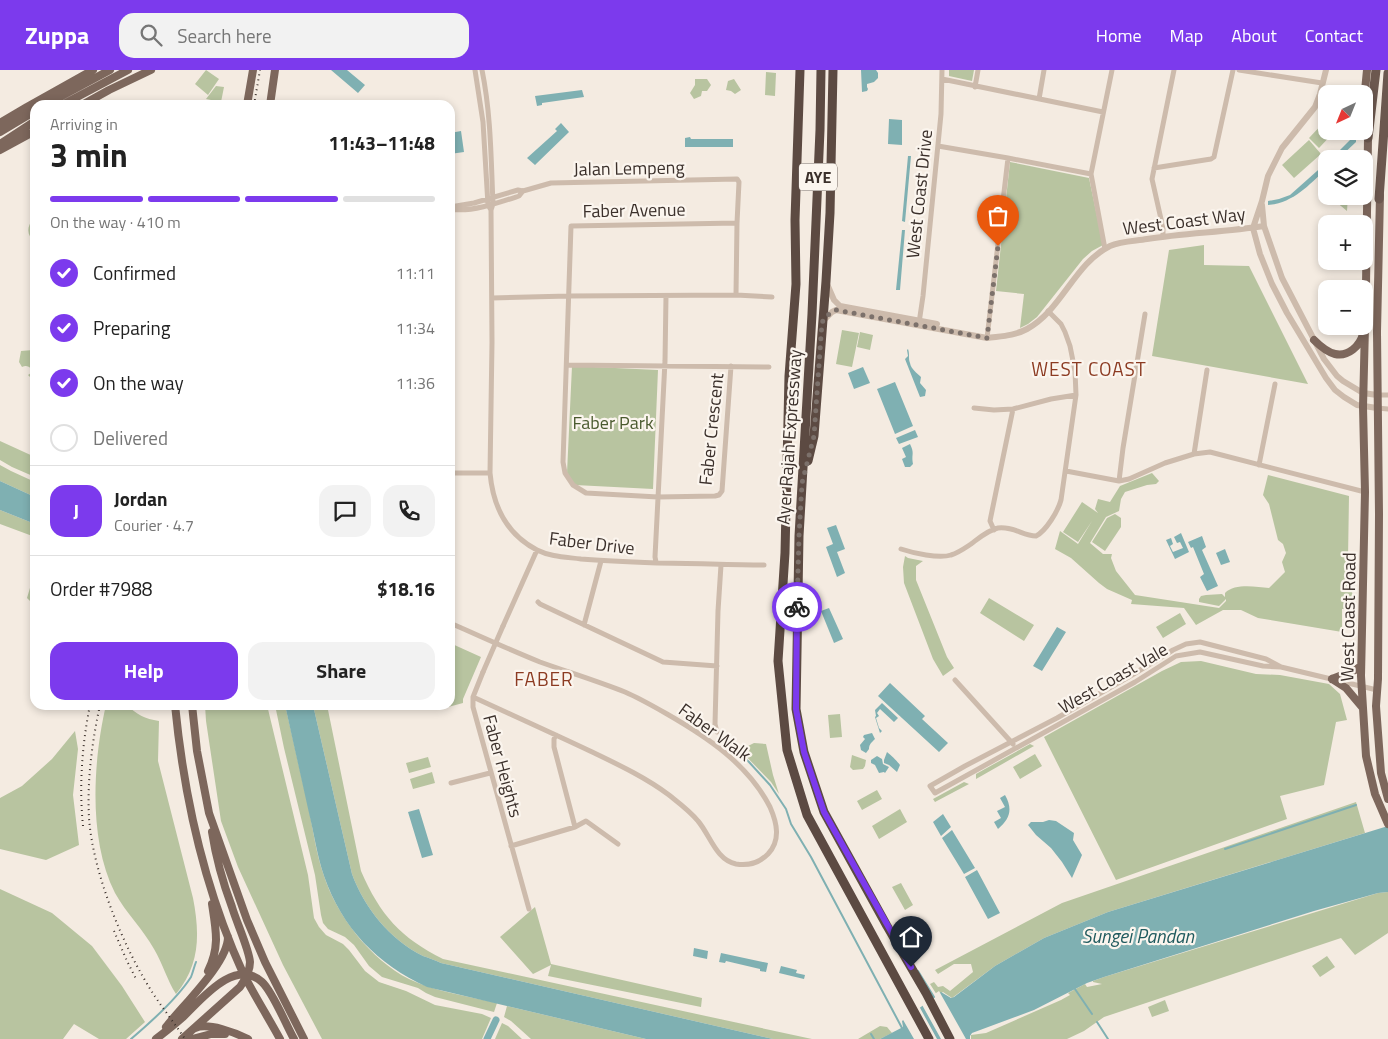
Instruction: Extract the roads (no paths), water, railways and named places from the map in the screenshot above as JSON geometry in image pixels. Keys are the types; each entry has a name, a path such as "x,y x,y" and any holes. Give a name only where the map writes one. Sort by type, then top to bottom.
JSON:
{"highway":[{"name":"Ayer Rajah Expressway","path":"800,70 795,220 796,284 790,376 778,661 787,750 807,815 929,1039"},
{"name":"Ayer Rajah Expressway","path":"821,70 812,314 799,536 796,709 804,752 824,812 950,1039"},
{"path":"802,483 814,436 826,281 833,70"},
{"path":"1373,96 1376,70"},
{"path":"1379,199 1388,73"}],"main road":[{"path":"39,100 93,70"},
{"path":"54,100 110,70"},
{"path":"71,100 128,70"},
{"path":"92,100 151,70"},
{"path":"248,70 250,85"},
{"path":"248,100 253,70"},
{"path":"271,100 276,70"},
{"name":"West Coast Road","path":"1366,85 1367,70"},
{"path":"0,123 30,105"},
{"path":"0,132 30,114"},
{"path":"0,144 30,124"},
{"name":"West Coast Road","path":"1388,131 1379,199 1377,394 1379,514 1378,690 1376,706 1381,773 1388,799"},
{"path":"0,150 30,134"},
{"name":"West Coast Road","path":"1366,280 1368,140"},
{"path":"1314,340 1329,352 1341,355 1358,346 1362,335"},
{"name":"West Coast Road","path":"1365,335 1363,407 1366,492 1361,666 1362,707 1366,756 1375,794 1388,823"},
{"path":"1332,679 1361,666"},
{"path":"1332,679 1346,688 1362,707"},
{"path":"177,710 185,784 196,837 209,885 228,936 246,975 280,1039"},
{"path":"182,1039 191,1035 240,987 250,961 222,878 215,850 196,751 192,710"},
{"path":"209,813 244,912 265,962 304,1039"},
{"path":"197,991 209,969 216,950 217,933 209,885"},
{"path":"156,1039 197,991 226,951 228,936"},
{"path":"156,1039 221,982 227,978 246,975 259,980 266,987 294,1039"},
{"path":"191,1035 200,1026 203,1026 232,1032 248,1039"},
{"path":"191,1035 217,1034 244,1039"}],"street":[{"path":"475,70 483,122 491,203"},
{"path":"482,70 487,95 490,132 491,203"},
{"name":"West Coast Drive","path":"919,322 941,114 942,70"},
{"path":"975,86 978,70"},
{"path":"1038,99 1044,70"},
{"path":"1105,249 1091,174 1112,70"},
{"path":"1163,236 1163,228 1152,179 1174,70"},
{"path":"1154,168 1214,157 1233,70"},
{"path":"1240,70 1322,83"},
{"path":"1326,70 1314,107 1282,148 1268,176 1253,228 1260,254 1272,284 1335,390 1357,405 1388,409"},
{"path":"942,79 1103,112"},
{"path":"938,146 1091,174"},
{"path":"989,336 1008,158"},
{"name":"Jalan Lempeng","path":"455,206 491,203 518,190 523,191 551,183 738,180 737,223"},
{"path":"1262,201 1264,226 1282,278 1324,359 1337,376 1363,393 1388,395"},
{"name":"Faber Drive","path":"491,203 491,489 499,511 512,530 522,540 537,550 560,557 601,561 764,565"},
{"path":"736,295 737,223"},
{"name":"Faber Avenue","path":"569,296 572,225 737,223"},
{"name":"West Coast Way","path":"826,281 834,300 840,306 989,336 1006,336 1021,332 1037,322 1082,269 1105,249 1120,243 1163,236 1264,226"},
{"path":"492,298 736,295 772,297"},
{"path":"569,296 563,462 565,473 573,485 586,492 658,497"},
{"path":"656,562 666,296"},
{"name":"West Coast Way","path":"822,322 829,314 836,310 919,322"},
{"path":"901,549 950,556 966,548 983,535 998,528 1012,528 1036,536 1040,534 1059,506 1066,471 1076,395 1075,371 1068,339 1061,324 1048,311"},
{"path":"1119,481 1145,314"},
{"name":"Faber Crescent","path":"567,365 769,367"},
{"name":"Faber Crescent","path":"658,497 715,496 719,495 722,491 731,366"},
{"path":"1194,454 1207,370"},
{"path":"1259,465 1275,384"},
{"path":"974,408 1013,410 1051,399 1076,395"},
{"path":"994,530 990,516 1013,410"},
{"path":"1066,471 1119,481 1129,479 1165,463 1194,454 1210,452 1366,492"},
{"path":"455,473 490,472"},
{"name":"Faber Heights","path":"530,909 472,707 473,697 483,672 537,550"},
{"path":"584,625 601,561"},
{"path":"717,732 715,724 721,565"},
{"path":"538,602 663,662 717,666"},
{"name":"Faber Walk","path":"455,625 538,661 626,692 684,724 735,761 758,786 769,805 776,824 776,843 772,850 757,862 746,865 734,864 721,856 699,822 686,808 663,791 613,762 473,697"},
{"name":"West Coast Vale","path":"1281,666 1263,666 1200,652 1176,656 1134,682 935,792 930,785 1186,644 1200,642 1266,659 1281,666 1378,690"},
{"path":"954,680 1017,748"},
{"path":"556,735 554,747 576,827"},
{"path":"965,766 969,773"},
{"path":"451,783 490,773"},
{"path":"511,846 576,827 587,821 618,844"}],"water":[{"path":"331,70 347,70 365,85 358,93"},
{"path":"861,70 876,70 878,73 878,78 874,82 867,84 867,91 862,92"},
{"path":"582,90 584,97 542,103 542,105 537,106 535,96"},
{"path":"889,119 902,120 902,145 888,144"},
{"path":"561,123 569,132 535,165 527,158 557,131 555,129"},
{"path":"461,131 464,152 455,153 455,132"},
{"path":"690,137 691,139 733,139 733,147 685,147 685,138"},
{"path":"1350,140 1356,140 1348,150 1340,150"},
{"path":"908,156 911,156 905,222 902,221"},
{"path":"1318,170 1318,177 1300,193 1277,204 1268,205 1268,201 1290,195"},
{"path":"902,230 905,230 900,290 896,290"},
{"path":"908,349 911,365 914,371 921,377 920,383 926,390 925,396 920,397 905,359 908,356"},
{"path":"863,367 870,383 854,389 848,373"},
{"path":"895,382 913,426 895,434 877,389"},
{"path":"915,430 918,437 899,444 896,438"},
{"path":"910,444 913,452 913,464 910,467 905,467 902,459 906,457 902,448"},
{"path":"0,481 30,495 30,522 0,510"},
{"path":"836,525 845,549 837,552 845,573 837,577 826,547 833,544 827,528"},
{"path":"1181,533 1189,552 1175,559 1166,540 1171,538 1173,544 1170,546 1173,552 1183,548 1174,537"},
{"path":"1202,536 1206,547 1202,550 1218,586 1207,591 1200,577 1204,574 1193,547 1191,548 1188,542"},
{"path":"1225,549 1230,562 1221,565 1216,553"},
{"path":"829,608 843,639 834,643 821,611"},
{"path":"1057,627 1066,632 1042,671 1033,666"},
{"path":"890,683 925,716 922,719 948,743 939,752 878,696"},
{"path":"882,703 898,718 894,722 880,709 877,713 879,716 876,718 882,731 880,733 875,717 875,710"},
{"path":"286,710 314,710 352,874 371,910 389,932 411,949 441,963 773,1039 646,1039 427,987 392,967 377,955 351,928 332,895 319,861"},
{"path":"872,733 875,739 870,744 866,753 861,750 860,745 865,739 864,735"},
{"path":"887,752 900,765 897,772 884,763"},
{"path":"877,756 882,759 883,764 889,767 885,773 879,773 875,765 871,763 871,760"},
{"path":"1005,795 1009,805 1009,814 1008,818 998,829 994,822 1001,818 997,811 1005,807 1000,798"},
{"path":"419,809 433,855 422,858 408,812"},
{"path":"943,814 951,827 941,836 933,822"},
{"path":"1056,821 1074,833 1073,840 1082,855 1072,878 1051,848 1028,825 1031,822"},
{"name":"Sungei Pandan","path":"1388,826 1388,892 1378,893 1314,911 1104,977 1087,983 1034,1010 972,1033 970,1039 880,1039 903,1027 902,1021 941,992 951,998 954,997 995,966 1044,938 1108,912"},
{"path":"952,830 975,868 964,874 942,838"},
{"path":"977,870 1000,913 988,919 965,877"},
{"path":"694,948 708,951 707,959 693,956"},
{"path":"721,953 768,963 766,972 726,961 725,963 719,962"},
{"path":"781,966 797,970 796,973 805,975 804,979 779,973"}],"waterway":[{"path":"725,740 770,785 786,809 791,824 811,857 902,1028"},
{"path":"1225,849 1356,805"},
{"path":"131,1039 179,994 191,977 196,962"},
{"path":"918,971 934,997"},
{"path":"1075,989 1092,1014"},
{"path":"487,1039 496,1020"},
{"path":"1097,1022 1108,1039"},
{"path":"871,1034 874,1039"}],"railway":[{"path":"255,100 260,70"},
{"path":"83,826 82,766 89,710"},
{"path":"99,710 89,775 89,818 103,886 121,934 132,956 154,995 185,1039"},
{"path":"114,931 136,979"}],"district":[{"name":"WEST COAST","path":"1089,368"},
{"name":"FABER","path":"544,678"}],"park label":[{"name":"Faber Park","path":"613,422"}]}
